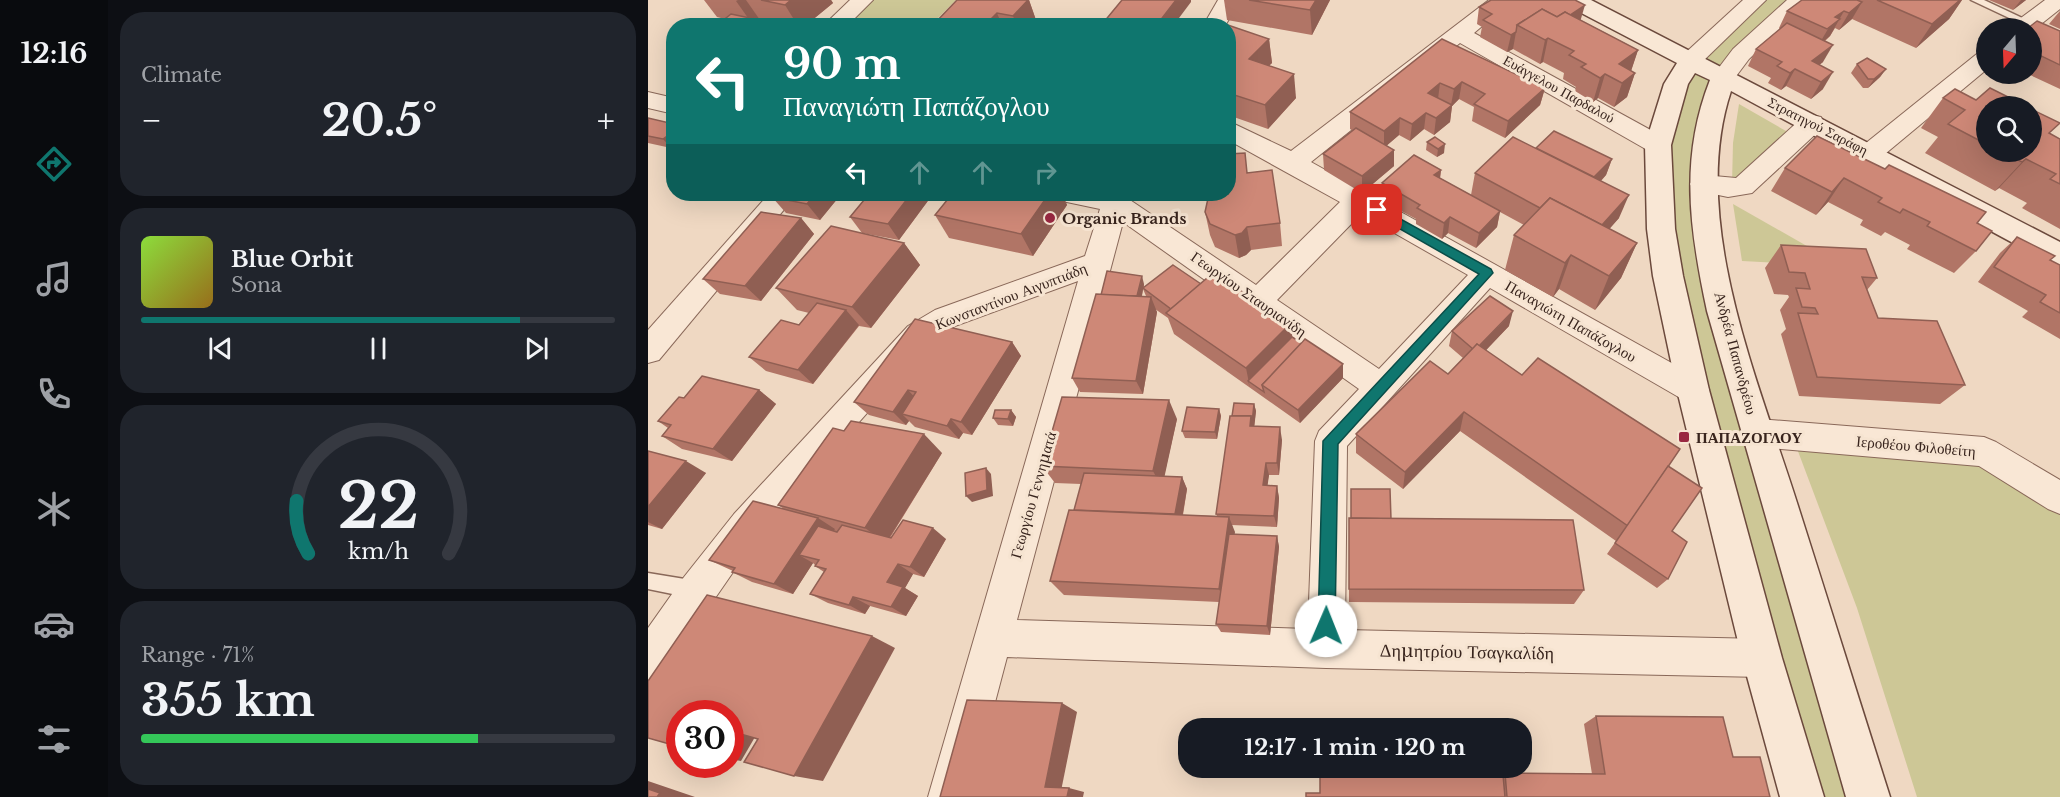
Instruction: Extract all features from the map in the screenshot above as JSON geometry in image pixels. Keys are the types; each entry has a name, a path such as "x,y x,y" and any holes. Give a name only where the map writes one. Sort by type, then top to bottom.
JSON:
{"main road":[{"name":"Στρατηγού Σαράφη","path":"1574,0 1870,153 2060,255"},
{"path":"1690,60 1676,84 1658,144 1662,241 1677,325 1693,390 1762,658 1802,797"},
{"name":"Ανδρέα Παπανδρέου","path":"1723,78 1706,130 1703,184 1708,237 1717,282 1758,433 1868,797"}],"street":[{"path":"843,18 862,0"},
{"path":"1219,18 1229,0"},
{"path":"1293,163 1502,0"},
{"path":"1690,60 1755,0"},
{"name":"Ανδρέα Παπανδρέου","path":"1723,78 1741,54 1799,0"},
{"path":"2035,18 2058,0"},
{"path":"2042,30 2049,32"},
{"name":"Ευάγγελου Παρδαλού","path":"1460,34 1658,144"},
{"path":"1870,153 1976,66"},
{"path":"648,100 666,104"},
{"path":"1703,184 1728,188 1743,187 1812,123"},
{"name":"Παναγιώτη Παπάζογλου","path":"1236,133 1293,163 1693,390"},
{"path":"1259,300 1358,200"},
{"path":"648,351 778,201"},
{"name":"Γεωργίου Γεννηματά","path":"949,797 1116,201"},
{"name":"Γεωργίου Σταυριανίδη","path":"1121,201 1381,387"},
{"name":"Κωνσταντίνου Αιγυπτιάδη","path":"648,661 746,525 919,334 945,318 1097,263"},
{"path":"1326,649 1330,441 1487,273"},
{"name":"Ιεροθέου Φιλοθείτη","path":"1758,433 1984,452 2060,498"},
{"name":"Δημητρίου Τσαγκαλίδη","path":"993,638 1326,649 1762,658"}],"lane":[{"path":"1976,0 2010,18"},
{"path":"648,581 697,590"}],"shaded area":[{"path":"871,0 956,0 938,18 852,18"},
{"path":"1755,0 1799,0 1733,62 1704,199 1868,797 1802,797 1677,325 1666,113 1676,84"},
{"path":"1739,104 1793,135 1732,184 1733,143"},
{"path":"1733,204 1842,266 1742,261"},
{"path":"1796,446 1972,457 2060,513 2060,797 1917,797 1857,608"}],"building":[{"path":"761,0 791,0 785,5"},
{"path":"957,0 1028,0 1013,16 997,13 992,18 940,18"},
{"path":"1122,0 1176,0 1162,18 1107,18"},
{"path":"1249,0 1316,0 1310,10"},
{"path":"1491,0 1575,0 1585,5 1570,15 1565,12 1557,17 1542,9 1517,25 1516,32 1511,35 1483,20 1492,14 1479,7"},
{"path":"1802,0 1857,0 1862,2 1849,13 1844,11 1835,17 1840,19 1827,29 1787,11"},
{"path":"1877,0 1960,0 1932,24"},
{"path":"1542,9 1557,17 1565,12 1638,50 1619,64 1635,73 1622,83 1605,74 1600,78 1581,67 1586,64 1569,55 1574,51 1548,38 1545,40 1517,25"},
{"path":"731,14 750,18 726,18"},
{"path":"1787,23 1833,45 1812,61 1833,72 1821,82 1795,69 1790,73 1777,66 1782,62 1756,49"},
{"path":"2042,23 2060,31 2060,65 2042,56"},
{"path":"1236,28 1269,39 1249,59 1294,74 1265,105 1236,96"},
{"path":"1442,39 1545,88 1508,121 1474,104 1485,94 1462,82 1454,89 1440,83 1428,93 1452,105 1436,118 1426,113 1412,124 1400,118 1384,131 1350,112"},
{"path":"1867,58 1886,69 1874,79 1868,79 1857,64"},
{"path":"1990,88 2006,96 1981,96"},
{"path":"1955,89 1976,100 1976,139 1948,124 1965,110 1943,98"},
{"path":"2042,114 2060,123 2049,133 2060,139 2060,184 2050,179 2056,174 2032,162 2042,162"},
{"path":"648,118 666,122 666,137 663,139 648,136"},
{"path":"1356,128 1394,150 1362,176 1323,154"},
{"path":"1554,131 1612,159 1594,177 1536,148"},
{"path":"1817,136 1885,169 1889,165 1986,212 1977,223 1992,231 1976,251 1927,226 1930,222 1903,209 1900,213 1878,202 1882,198 1844,178 1832,192 1785,168"},
{"path":"1435,137 1445,144 1438,149 1427,142"},
{"path":"1513,137 1629,195 1602,225 1550,198 1540,208 1475,173"},
{"path":"1245,153 1247,173 1272,170 1280,223 1247,227 1242,233 1235,235 1210,224 1205,212 1207,201 1236,201 1236,154"},
{"path":"1414,155 1441,170 1434,175 1500,211 1479,233 1450,217 1444,223 1417,208 1420,205 1382,183"},
{"path":"1550,198 1637,243 1609,276 1571,255 1565,263 1514,235"},
{"path":"792,201 809,201 807,204"},
{"path":"863,201 906,201 888,224 850,217"},
{"path":"946,201 1044,201 1021,234 935,215"},
{"path":"761,212 801,218 745,286 703,279"},
{"path":"831,226 904,243 852,307 776,288"},
{"path":"2017,237 2055,256 2050,260 2060,265 2060,313 2040,302 2046,295 1994,267"},
{"path":"1781,245 1866,249 1877,278 1862,277 1878,318 1937,321 1965,385 1817,377 1798,313 1818,314 1815,308 1802,307 1796,288 1810,289 1805,273 1789,272"},
{"path":"1173,265 1201,284 1171,309 1143,288"},
{"path":"1107,271 1142,276 1137,296 1101,295"},
{"path":"1213,273 1291,323 1246,368 1166,313"},
{"path":"1096,294 1151,297 1136,381 1072,378"},
{"path":"1490,296 1513,311 1479,346 1477,344 1473,349 1452,331"},
{"path":"817,303 846,310 798,370 749,357 781,320 799,325"},
{"path":"915,319 1012,342 961,422 951,419 947,426 902,414 916,392 908,390 893,412 854,402"},
{"path":"1292,337 1302,343 1262,385 1264,392 1248,381"},
{"path":"1305,339 1343,364 1298,410 1262,385"},
{"path":"1477,344 1522,375 1538,358 1680,449 1628,526 1464,412 1405,472 1356,434 1430,361 1448,374"},
{"path":"702,376 759,390 713,449 662,436 671,425 658,421 679,397 684,398"},
{"path":"1062,397 1169,400 1153,471 1042,466"},
{"path":"1234,403 1254,404 1252,423 1251,416 1232,416"},
{"path":"1187,407 1219,409 1215,432 1182,431"},
{"path":"995,410 1011,410 1008,419 993,418"},
{"path":"1230,416 1251,416 1250,426 1280,427 1277,463 1266,463 1263,485 1277,486 1274,516 1216,514"},
{"path":"851,421 924,434 865,528 778,505 833,428 844,431"},
{"path":"648,451 686,461 648,507"},
{"path":"1668,466 1702,488 1672,531 1687,542 1668,579 1615,543"},
{"path":"986,468 987,490 966,496 965,473"},
{"path":"1084,473 1182,477 1175,514 1074,510"},
{"path":"1351,489 1390,489 1391,519 1351,518"},
{"path":"753,501 818,518 774,584 732,572 735,568 709,560"},
{"path":"1069,510 1229,517 1219,589 1050,581"},
{"path":"1349,518 1573,520 1584,590 1349,589"},
{"path":"903,520 933,528 910,567 898,564 887,582 903,587 891,607 853,597 849,605 810,594 826,569 815,566 819,560 799,555 818,526 837,532 842,525 891,538"},
{"path":"1229,534 1277,536 1267,626 1216,624"},
{"path":"707,595 872,636 794,776 744,762 758,739 744,735 744,700 666,700 666,743 648,738 648,681"},
{"path":"967,700 1062,703 1045,787 1069,788 1067,797 940,797"},
{"path":"1596,716 1723,717 1733,757 1760,757 1770,797 1507,797 1505,778 1532,778 1532,773 1605,774"},
{"path":"1320,778 1503,778 1505,797 1306,797 1306,793 1320,793"},
{"path":"648,789 660,793 657,797 648,797"}],"place":[{"name":"Organic Brands","path":"1050,218"},
{"name":"ΠΑΠΑΖΟΓΛΟΥ","path":"1684,437"}],"route":[{"path":"1326,626 1330,441 1487,273 1377,210"}]}
